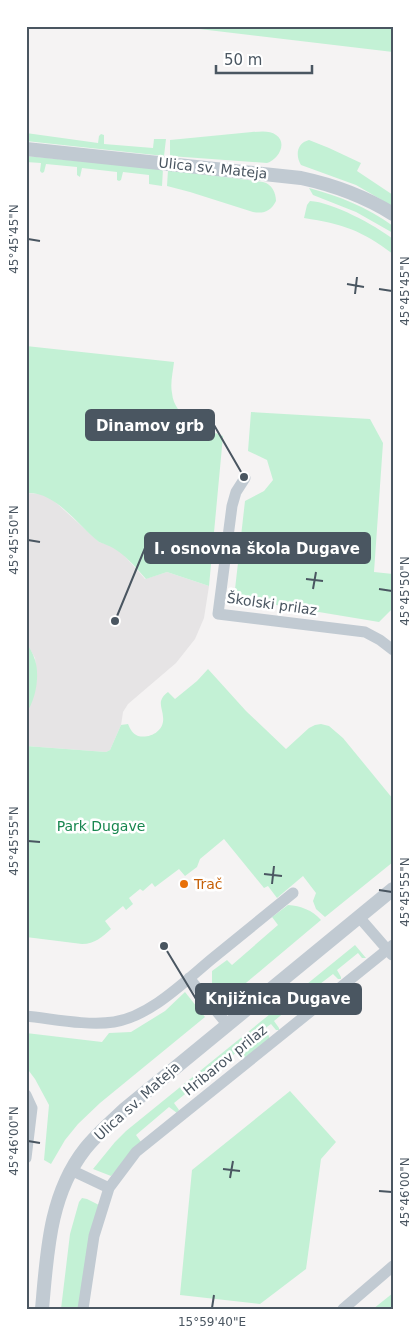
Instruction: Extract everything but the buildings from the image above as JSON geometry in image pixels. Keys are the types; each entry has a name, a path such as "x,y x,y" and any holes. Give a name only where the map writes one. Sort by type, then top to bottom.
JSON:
{"street":[{"name":"Ulica sv. Mateja","path":"26,149 301,178 344,190 364,198 393,214"},
{"name":"Školski prilaz","path":"245,478 236,492 232,506 218,614 365,632 393,650"},
{"name":"Ulica sv. Mateja","path":"42,1309 52,1219 65,1182 84,1150 102,1130 227,1024 393,889"},
{"path":"26,1016 98,1023 130,1018 147,1010 189,978 293,893"},
{"path":"359,917 391,950"},
{"name":"Hribarov prilaz","path":"83,1309 94,1236 109,1188 136,1152 391,950"},
{"path":"189,978 227,1024"},
{"path":"26,1095 32,1108 26,1158"},
{"path":"72,1170 109,1188"},
{"path":"343,1309 393,1266"}],"shaded area":[{"path":"26,493 42,494 52,499 99,542 121,552 145,579 167,572 209,586 204,618 195,639 176,663 128,704 123,712 121,725 110,750 106,752 26,746 26,713 33,698 37,678 35,658 26,642"}],"green space":[{"path":"183,26 393,26 393,52 191,28"},
{"path":"252,132 271,132 280,138 280,151 275,158 267,163 170,156 170,140"},
{"path":"26,133 98,143 101,134 104,135 104,144 153,148 154,139 166,139 164,156 26,141"},
{"path":"309,140 361,163 357,171 393,195 393,208 356,185 301,165 298,150 302,144"},
{"path":"26,156 163,169 162,186 149,184 149,175 123,172 119,181 117,180 117,172 82,168 80,177 77,175 77,167 46,164 42,173 40,171 41,163 26,162"},
{"path":"168,170 263,182 273,189 276,201 267,211 261,213 253,212 167,186"},
{"path":"309,188 342,199 373,213 393,226 393,233 356,212 313,195"},
{"path":"310,201 330,205 365,221 385,233 393,239 393,254 371,239 351,229 304,218"},
{"path":"26,346 174,362 171,389 178,409 191,421 223,436 209,586 167,572 146,579 125,557 114,548 99,542 66,510 47,497 26,493"},
{"path":"251,412 370,419 383,443 374,572 393,574 393,608 379,622 234,598 245,501 264,491 273,480 267,460 248,451"},
{"path":"26,642 34,657 37,680 35,694 26,713"},
{"name":"Park Dugave","path":"208,669 246,711 286,749 309,728 315,725 329,726 343,738 393,799 393,862 325,917 316,909 313,901 316,893 303,876 277,898 268,886 264,888 224,839 200,859 197,867 185,876 179,869 155,887 152,883 143,891 140,889 129,898 133,904 126,910 123,906 105,921 111,929 95,941 82,944 26,937 26,746 106,752 110,750 121,725 128,724 138,736 152,735 162,726 161,700 164,696 168,692 175,699"},
{"path":"288,905 306,909 321,920 228,998 224,998 212,983 212,971 227,960 232,965 278,925 272,917"},
{"path":"355,945 366,958 362,958 358,953 337,970 341,979 338,979 333,974 307,994 311,1000 308,1006 303,1007 297,1002 274,1021 279,1030 276,1030 271,1024 264,1029 269,1039 245,1058 238,1051 174,1103 179,1110 177,1113 169,1107 136,1135 141,1142 111,1176 93,1169 126,1131"},
{"path":"185,992 205,1017 100,1103 78,1124 65,1140 51,1164 44,1160 49,1105 26,1067 26,1033 102,1042 109,1033 131,1032 165,1011"},
{"path":"290,1091 336,1142 321,1159 306,1269 260,1304 180,1295 192,1170"},
{"path":"82,1198 99,1205 80,1309 61,1309 70,1234 79,1202"},
{"path":"393,1293 393,1309 373,1309"}],"place":[{"name":"Dinamov grb","path":"244,477"},
{"name":"I. osnovna škola Dugave","path":"115,621"},
{"name":"Trač","path":"184,884"},
{"name":"Knjižnica Dugave","path":"164,946"}]}
